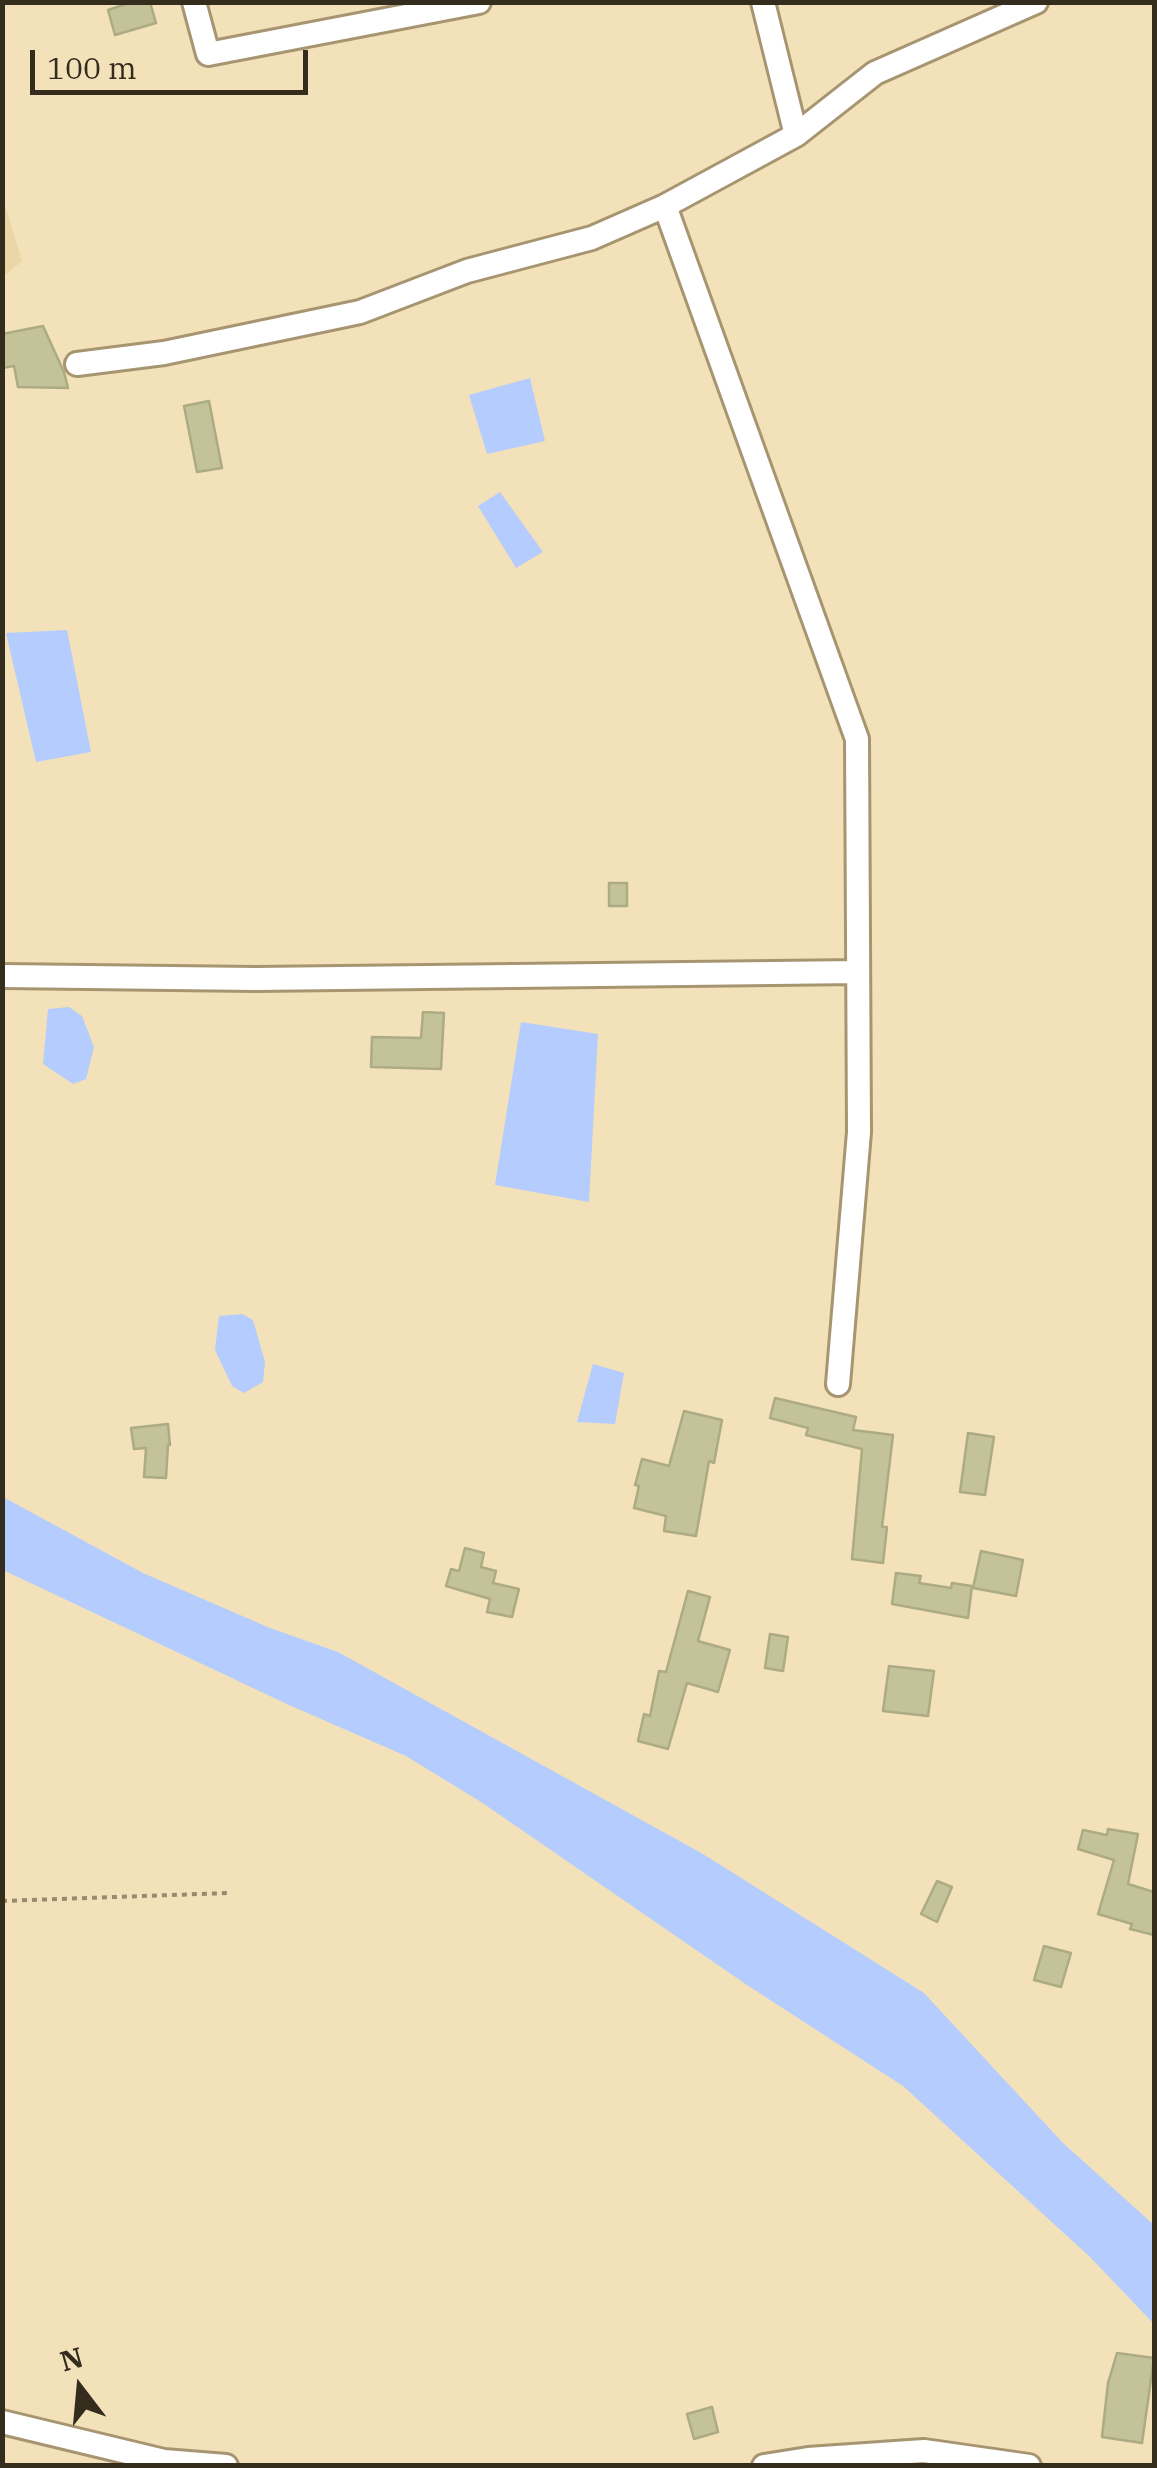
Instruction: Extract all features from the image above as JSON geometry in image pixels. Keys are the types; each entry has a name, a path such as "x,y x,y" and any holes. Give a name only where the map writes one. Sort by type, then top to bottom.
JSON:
{"street":[{"path":"194,2 208,54 480,2"},
{"path":"763,2 796,135"},
{"path":"77,364 164,353 360,312 467,271 592,238 665,206 796,135 875,73 1036,2"},
{"path":"665,206 857,740 859,1132 838,1384"},
{"path":"2,976 255,979 858,972"},
{"path":"2,2422 164,2461 226,2466"},
{"path":"764,2466 924,2451 1028,2466"}],"path":[{"path":"2,1901 228,1893"}],"shaded area":[{"path":"3,199 22,261 2,277"}],"water":[{"path":"530,378 545,441 487,454 469,395"},
{"path":"500,492 543,552 516,568 478,506"},
{"path":"67,630 91,752 36,762 6,633"},
{"path":"69,1007 82,1016 94,1047 86,1079 73,1084 43,1064 48,1009"},
{"path":"521,1022 598,1034 589,1202 495,1185"},
{"path":"242,1314 253,1320 265,1362 263,1382 244,1393 232,1386 215,1350 219,1316"},
{"path":"593,1364 624,1373 615,1424 577,1422"},
{"path":"3,1497 143,1573 270,1628 338,1652 703,1854 924,1993 1063,2143 1154,2225 1154,2324 1090,2257 903,2086 747,1985 481,1802 406,1756 3,1570"}],"building":[{"path":"132,2 150,2 156,23 115,35 108,10"},
{"path":"43,326 68,388 18,387 14,366 2,368 2,334"},
{"path":"209,401 222,468 197,472 184,406"},
{"path":"609,883 627,883 627,906 609,906"},
{"path":"423,1012 444,1013 441,1069 371,1067 372,1037 421,1038"},
{"path":"775,1398 856,1417 853,1430 893,1435 882,1527 887,1527 883,1563 852,1559 862,1449 806,1435 808,1428 770,1418"},
{"path":"684,1411 722,1420 714,1463 709,1461 696,1536 664,1531 666,1516 634,1508 642,1459 669,1466"},
{"path":"168,1424 166,1478 144,1477 146,1448 134,1449 131,1428"},
{"path":"968,1433 994,1437 985,1495 960,1492"},
{"path":"465,1548 484,1553 481,1567 496,1571 493,1583 519,1589 512,1617 487,1612 490,1599 446,1586 451,1569 459,1571"},
{"path":"981,1551 1023,1560 1016,1596 973,1588"},
{"path":"896,1573 921,1576 919,1583 951,1588 952,1583 972,1586 968,1618 892,1604"},
{"path":"688,1591 710,1597 698,1641 730,1650 718,1692 687,1683 668,1749 638,1741 644,1714 650,1716 659,1671 666,1672"},
{"path":"770,1634 788,1637 783,1671 765,1668"},
{"path":"889,1666 934,1671 928,1716 883,1711"},
{"path":"1108,1829 1138,1834 1128,1884 1154,1892 1154,1935 1098,1914 1114,1860 1078,1849 1083,1830 1107,1835"},
{"path":"937,1881 952,1887 937,1922 921,1914"},
{"path":"1044,1946 1071,1953 1061,1987 1034,1980"},
{"path":"1117,2353 1154,2358 1142,2443 1102,2437 1108,2383"},
{"path":"712,2407 718,2432 694,2439 687,2414"}]}
